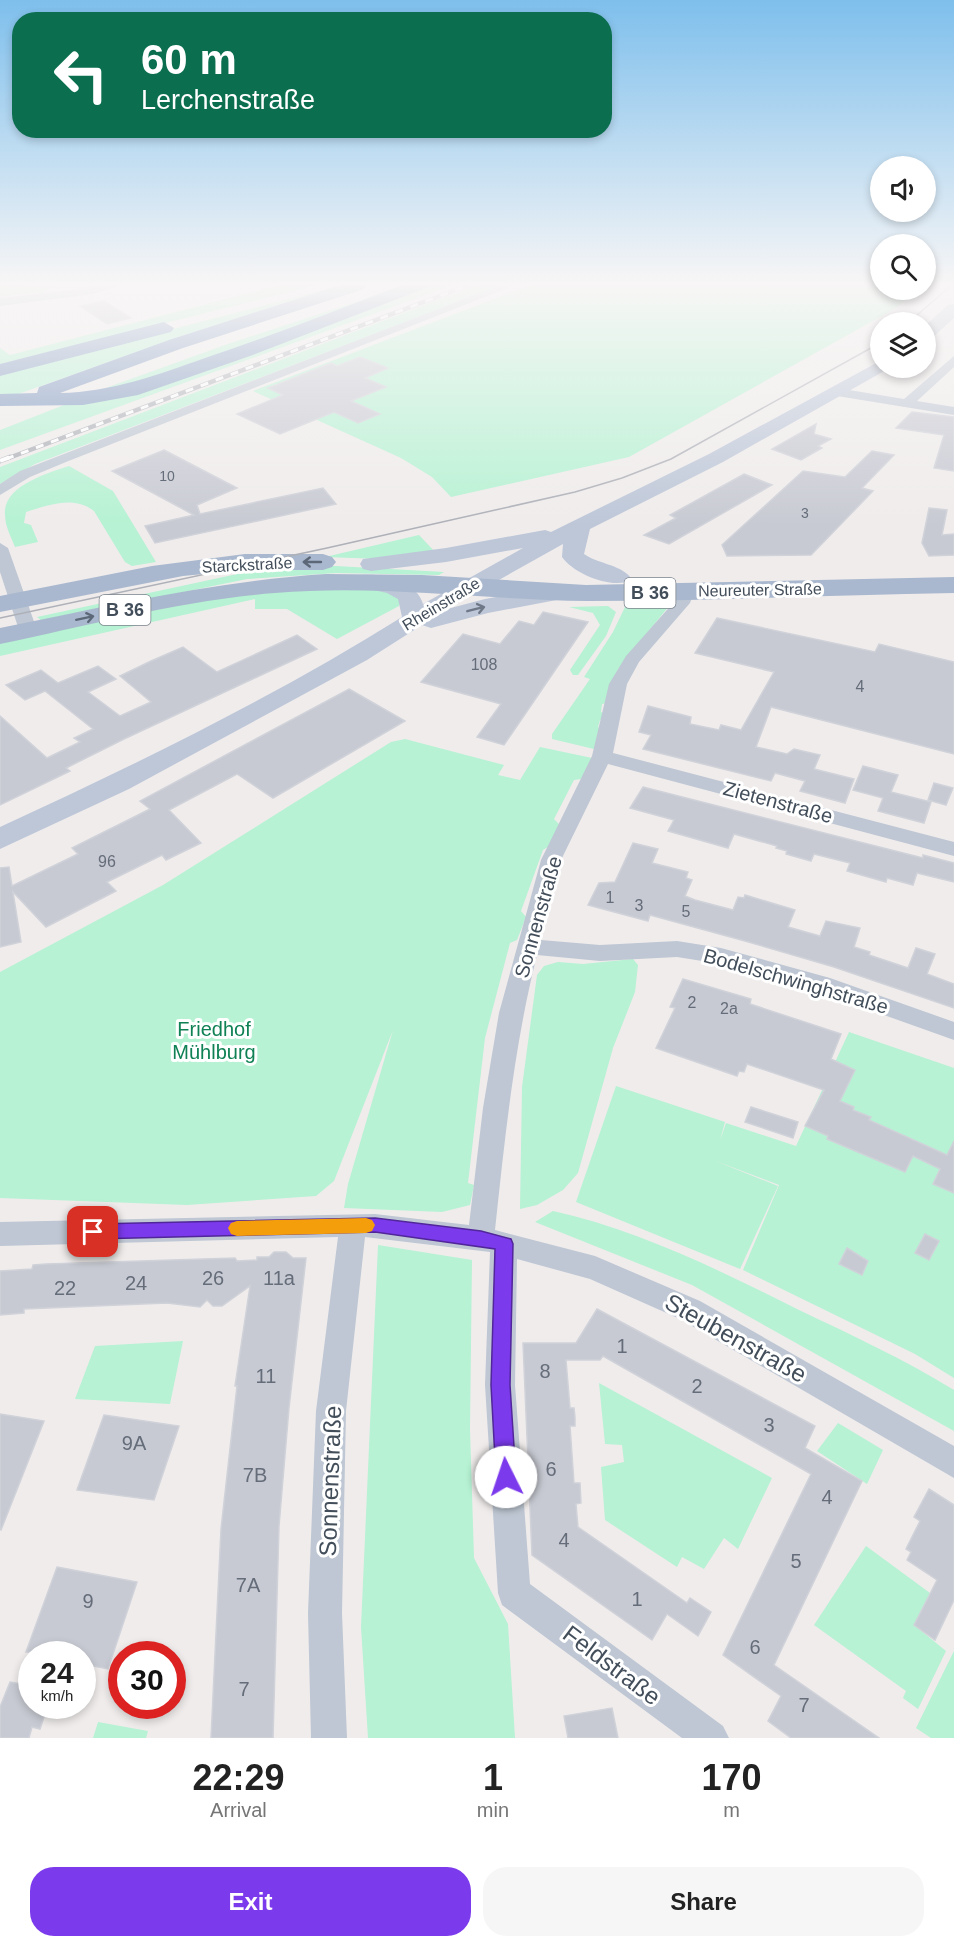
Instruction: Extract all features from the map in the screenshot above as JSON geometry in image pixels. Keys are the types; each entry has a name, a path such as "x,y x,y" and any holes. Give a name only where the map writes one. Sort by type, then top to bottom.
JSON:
{"highway":[{"path":"7,368 26,363"},
{"path":"5,414 138,363"},
{"path":"118,370 140,363"},
{"path":"0,400 82,399 131,391 211,363"}],"main road":[{"name":"Rheinstraße","path":"0,840 119,783 358,654 470,586 571,530 716,458 837,393 870,372"},
{"path":"367,573 571,530 573,557 587,567 618,578"},
{"name":"Starckstraße","path":"9,602 161,572 246,562 367,573 422,583"},
{"name":"Neureuter Straße","path":"497,572 618,578 954,570"},
{"name":"Starckstraße","path":"0,636 222,592 273,585 367,573 497,572"},
{"path":"367,573 402,591 411,601 407,624 485,606 559,593"},
{"name":"Neureuter Straße","path":"422,583 559,593 954,585"}],"street":[{"path":"0,491 25,474 61,459 308,363"},
{"path":"906,404 951,363"},
{"path":"837,393 954,411"},
{"path":"0,548 9,602 28,630"},
{"name":"Sonnenstraße","path":"514,1593 493,1241 495,1108 511,1013 551,860 602,756 609,734 618,684 632,660 682,603 686,592"},
{"name":"Zietenstraße","path":"602,756 954,849"},
{"name":"Bodelschwinghstraße","path":"528,946 574,952 610,953 663,948 704,952 790,975 954,1030"},
{"name":"Sonnenstraße","path":"328,1738 325,1613 331,1411 353,1226"},
{"name":"Steubenstraße","path":"0,1234 398,1226 493,1241 595,1268 690,1310 954,1463"},
{"name":"Feldstraße","path":"514,1593 711,1738"}],"green space":[{"path":"42,363 105,363 7,398 0,398 0,374"},
{"path":"175,363 200,363 182,370 89,394"},
{"path":"221,363 238,363 0,450 0,430 64,405 92,403 147,391"},
{"path":"272,363 298,363 35,464 0,484 0,467"},
{"path":"326,363 797,363 629,457 451,497 432,477 401,458 253,391"},
{"path":"69,466 113,491 156,562 132,566 125,562 94,511 78,503 69,502 52,504 26,512 24,523 31,525 38,542 15,547 5,519 6,505 11,496 28,482"},
{"path":"419,535 435,552 381,559 325,557"},
{"path":"336,566 444,572 439,575 336,573 247,579 42,621 37,617 270,567"},
{"path":"372,586 399,596 399,606 337,639 287,609 255,609 255,599 0,656 0,642 136,612 259,591"},
{"path":"608,606 616,612 606,636 578,675 573,675 570,670 600,625 593,613 569,607"},
{"path":"669,606 618,669 607,703 602,704 601,712 605,714 606,719 600,720 598,727 603,730 594,749 552,739 552,734 590,679 584,677 613,632 625,607"},
{"name":"Friedhof Mühlburg","path":"405,739 504,765 498,775 520,780 540,747 592,758 581,779 574,780 554,819 559,824 551,845 543,850 521,911 526,917 517,940 510,943 485,1038 468,1183 474,1185 470,1205 442,1212 344,1208 348,1184 393,1030 334,1181 316,1196 187,1205 0,1198 0,972 163,885 391,742"},
{"path":"633,959 638,965 635,992 613,1048 578,1173 563,1190 537,1205 520,1209 522,1087 537,975 544,966 558,962 583,964"},
{"path":"849,1032 954,1068 954,1378 915,1354 743,1270 779,1185 713,1160 778,1186 740,1269 576,1202 616,1086 725,1122 720,1141 726,1123 796,1146"},
{"path":"553,1211 617,1229 679,1253 917,1368 954,1390 954,1431 692,1285 535,1222"},
{"path":"378,1245 472,1260 470,1430 474,1558 508,1624 515,1738 368,1738 361,1627"},
{"path":"183,1341 170,1404 75,1399 95,1346"},
{"path":"599,1383 772,1478 738,1549 724,1538 704,1569 682,1557 677,1567 605,1520 601,1467 624,1462 622,1445 605,1444"},
{"path":"838,1423 883,1450 867,1484 817,1451"},
{"path":"866,1546 930,1593 914,1625 946,1651 918,1709 903,1698 906,1691 814,1625"},
{"path":"954,1651 954,1738 931,1738 916,1728"},
{"path":"98,1722 148,1731 146,1738 93,1738"}],"building":[{"path":"331,363 337,366 344,363 376,363 388,368 365,378 386,387 351,401 380,414 358,423 334,412 280,434 237,414 283,395 268,388"},
{"path":"912,412 954,417 954,471 934,468 944,435 896,428"},
{"path":"816,424 814,434 831,439 818,446 822,448 801,460 772,449"},
{"path":"164,450 237,488 197,505 200,514 323,488 336,504 155,543 145,526 194,515 112,471"},
{"path":"872,451 894,455 862,488 873,491 811,555 727,556 722,545 803,471 845,477"},
{"path":"744,474 772,485 669,544 644,535 676,518 670,515"},
{"path":"929,508 947,510 942,535 954,534 954,555 929,556 922,543"},
{"path":"543,612 588,622 504,745 477,737 501,704 421,682 463,634 500,644 519,621 534,625"},
{"path":"717,618 875,652 879,644 954,662 954,754 771,707 756,747 787,754 794,749 820,755 814,769 854,779 845,803 800,791 805,781 775,773 771,781 643,749 651,735 639,732 648,706 691,717 690,724 719,730 721,725 741,730 774,672 695,653"},
{"path":"297,635 317,649 124,739 66,768 70,771 0,805 0,716 47,758 80,742 74,738 93,729 45,691 25,700 6,685 41,670 58,683 98,666 116,679 88,692 120,716 151,702 120,676 151,661 183,647 217,672"},
{"path":"349,689 405,721 273,798 237,774 169,810 201,843 166,860 162,855 107,882 116,891 46,927 13,892 21,942 0,947 0,868 9,867 12,886 78,854 72,848 150,809 140,801"},
{"path":"863,766 898,775 891,792 931,802 924,823 878,811 883,798 853,790"},
{"path":"934,783 953,788 946,805 928,800"},
{"path":"643,787 923,858 923,855 954,863 954,882 917,873 913,885 887,878 886,882 847,871 850,863 814,854 811,861 786,854 787,851 776,848 777,846 734,834 728,848 668,831 674,820 630,808"},
{"path":"633,843 658,849 652,863 688,872 686,878 692,880 685,896 695,900 733,910 738,897 744,898 745,895 795,910 788,927 820,936 826,921 860,928 854,947 870,952 869,955 908,968 916,948 935,954 927,974 954,984 954,1008 834,967 745,941 650,915 648,921 588,905 599,883 615,882"},
{"path":"683,979 751,999 750,1004 841,1034 831,1059 855,1070 840,1101 854,1107 853,1110 871,1117 869,1120 947,1155 954,1141 954,1193 933,1184 940,1169 913,1156 905,1172 827,1139 828,1136 805,1126 824,1090 747,1064 744,1072 739,1071 737,1076 656,1048 675,1008 670,1007"},
{"path":"751,1107 798,1122 793,1138 745,1122"},
{"path":"925,1234 939,1241 929,1260 915,1253"},
{"path":"847,1248 868,1261 862,1275 839,1264"},
{"path":"274,1252 286,1252 293,1258 306,1258 289,1408 279,1526 273,1738 211,1738 221,1529 237,1386 235,1386 250,1286 222,1306 213,1306 207,1300 200,1307 167,1303 24,1309 24,1313 0,1315 0,1271 32,1269 33,1265 46,1264 235,1258 237,1261 257,1260 257,1257 269,1257"},
{"path":"597,1309 815,1426 805,1448 862,1481 774,1665 879,1738 791,1738 768,1721 781,1696 723,1655 811,1474 603,1356 600,1360 566,1360 570,1408 574,1408 575,1417 575,1426 570,1426 574,1483 580,1483 581,1503 576,1504 578,1527 687,1603 690,1598 711,1612 698,1636 667,1614 652,1640 532,1555 523,1343 576,1343"},
{"path":"0,1414 44,1421 1,1530 0,1529"},
{"path":"104,1415 179,1426 154,1500 77,1490"},
{"path":"929,1489 954,1505 954,1600 935,1640 914,1625 937,1580 907,1560 911,1552 906,1549 920,1521 914,1517"},
{"path":"57,1567 137,1582 117,1641 108,1641 108,1669 96,1667 96,1641 30,1641"},
{"path":"10,1682 18,1683 18,1719 43,1719 40,1729 32,1727 29,1738 0,1738 0,1707"},
{"path":"612,1708 618,1738 568,1738 564,1716"}],"tram line":[{"path":"0,618 327,548 575,492 622,478 671,459 844,363"}],"railway":[{"path":"6,459 261,363"},
{"path":"0,461 10,457"}],"slow traffic":[{"path":"237,1228 366,1225"}],"route":[{"path":"93,1232 375,1225 398,1226 481,1238 504,1244 500,1385 506,1477"}]}
